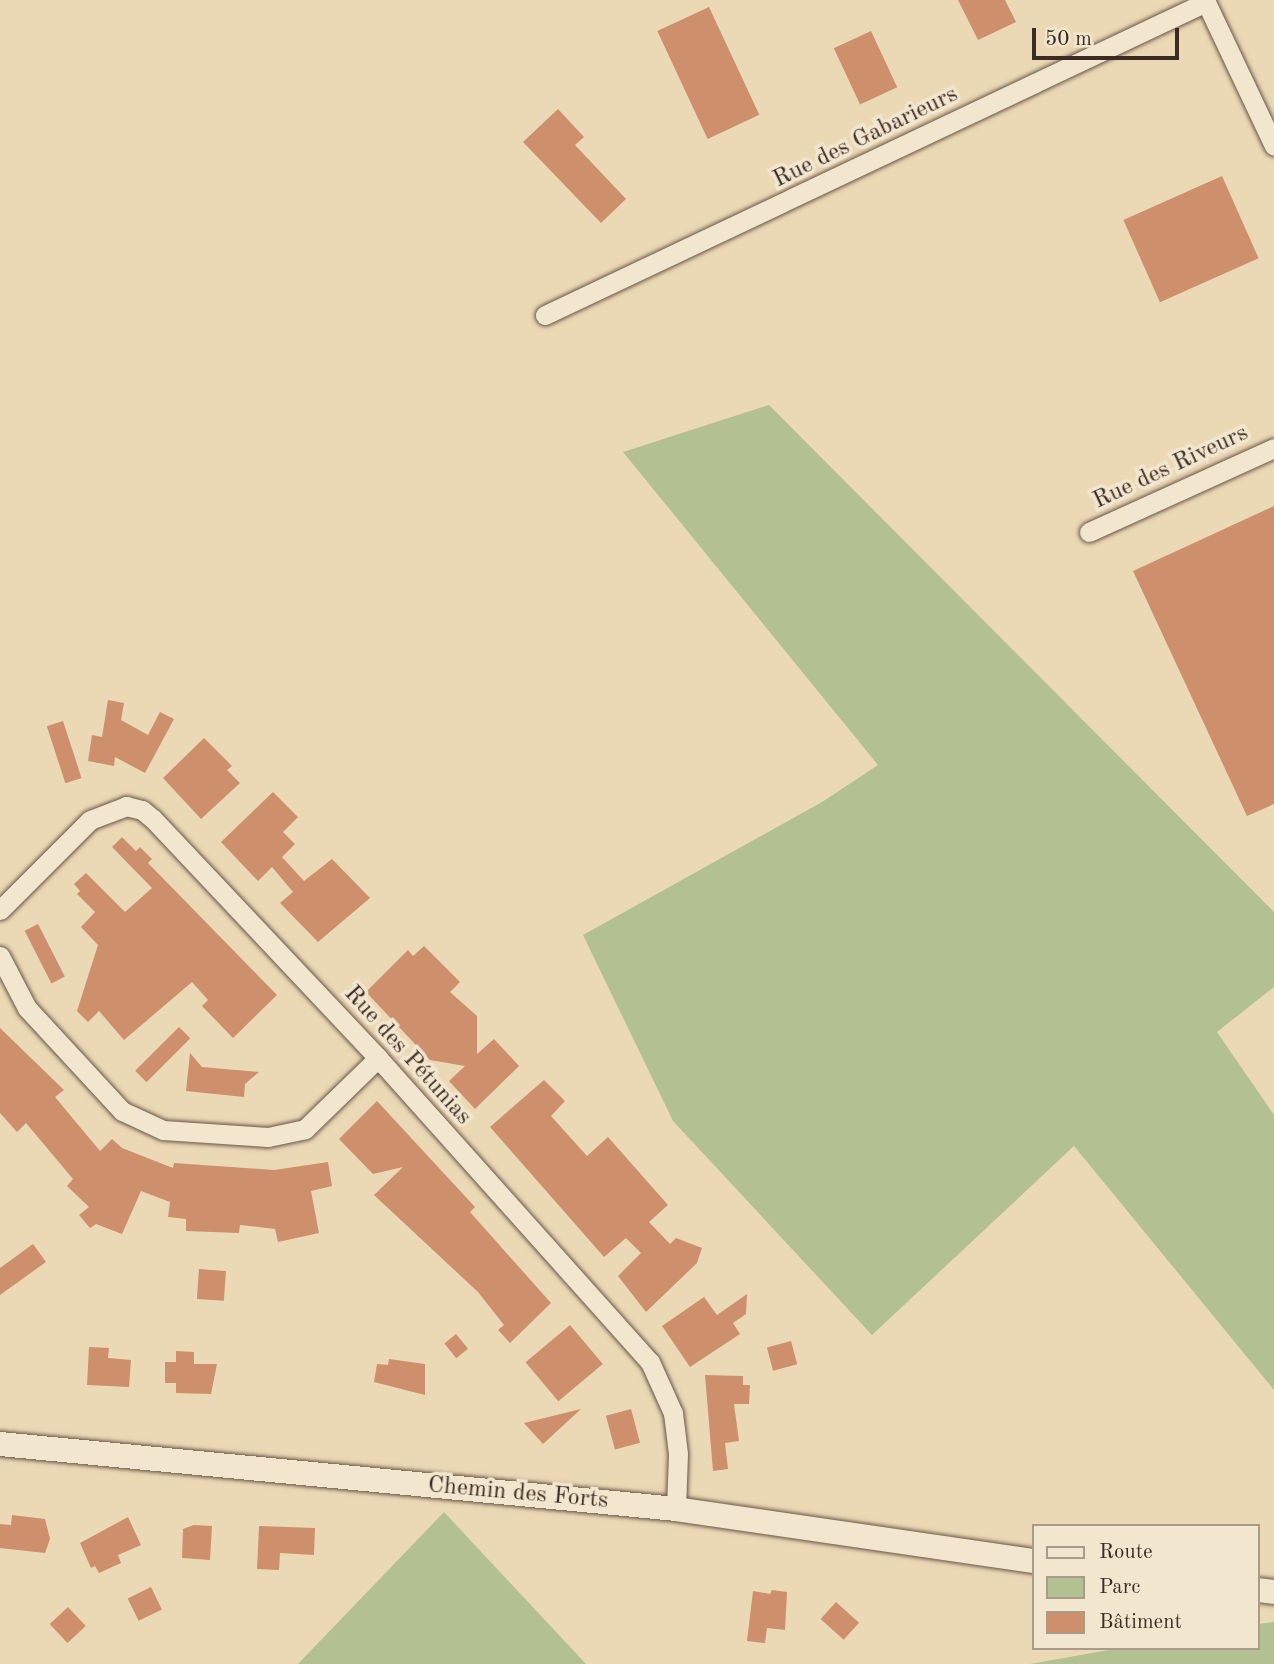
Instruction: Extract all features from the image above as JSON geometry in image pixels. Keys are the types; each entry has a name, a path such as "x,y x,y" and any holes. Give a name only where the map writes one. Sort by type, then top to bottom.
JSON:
{"street":[{"path":"1205,1 1274,146"},
{"name":"Rue des Gabarieurs","path":"545,315 1205,1"},
{"name":"Rue des Riveurs","path":"1089,532 1274,448"},
{"name":"Rue des Pétunias","path":"0,910 90,820 126,806 142,810 378,1058 650,1362 673,1412 678,1454 676,1509"},
{"path":"0,956 27,1008 122,1111 163,1130 287,1135 321,1116 378,1058"},
{"name":"Chemin des Forts","path":"0,1444 676,1509 1032,1561"}],"green space":[{"path":"769,405 1274,912 1274,987 1217,1032 1274,1115 1274,1390 1074,1146 872,1335 673,1121 583,935 822,802 878,765 623,452"},
{"path":"444,1512 586,1664 298,1664"},
{"path":"1274,1622 1274,1664 1030,1664 1109,1650 1260,1650 1260,1624"}],"building":[{"path":"958,0 1005,0 1016,22 978,40"},
{"path":"709,7 759,115 708,139 657,31"},
{"path":"871,31 897,87 860,105 834,48"},
{"path":"558,109 584,137 575,145 626,199 601,223 523,142"},
{"path":"1222,176 1259,258 1160,302 1123,220"},
{"path":"1274,506 1274,804 1247,816 1133,571"},
{"path":"108,700 124,703 121,720 148,735 160,712 174,719 145,773 115,757 114,766 88,761 92,735 102,737"},
{"path":"63,721 82,778 65,783 47,726"},
{"path":"204,738 232,766 227,770 240,783 201,819 163,778"},
{"path":"273,792 298,817 283,832 295,844 282,857 304,881 332,859 370,898 318,942 280,903 293,892 272,867 258,881 221,842"},
{"path":"122,837 136,851 140,847 152,859 148,863 277,995 233,1038 202,1006 208,1000 192,982 124,1040 99,1011 88,1022 77,1011 98,945 81,927 95,912 77,894 80,891 74,884 86,873 125,912 152,888 112,847"},
{"path":"38,924 65,977 51,983 25,931"},
{"path":"424,946 460,982 450,992 477,1016 477,1054 494,1039 519,1066 475,1109 449,1081 465,1066 430,1060 366,992 408,950 413,956"},
{"path":"179,1027 190,1038 146,1082 135,1071"},
{"path":"0,1028 64,1090 55,1097 100,1151 112,1139 122,1148 173,1168 174,1163 274,1170 328,1162 332,1186 311,1191 319,1233 278,1242 275,1229 240,1225 239,1233 186,1231 186,1219 168,1217 170,1202 141,1191 122,1234 96,1224 90,1228 79,1215 89,1207 67,1186 73,1179 26,1123 17,1132 0,1113"},
{"path":"190,1053 202,1067 259,1072 245,1084 244,1097 186,1091"},
{"path":"544,1080 565,1101 551,1116 587,1156 608,1137 668,1205 649,1222 670,1244 676,1238 702,1248 697,1263 646,1312 618,1276 641,1253 626,1238 604,1257 490,1127"},
{"path":"377,1101 475,1207 470,1212 551,1303 510,1343 498,1330 504,1325 478,1292 374,1195 403,1167 373,1174 339,1139"},
{"path":"33,1244 46,1262 0,1295 0,1268"},
{"path":"199,1269 226,1271 224,1301 197,1299"},
{"path":"747,1294 746,1314 733,1323 740,1334 690,1367 662,1326 704,1297 717,1315"},
{"path":"570,1325 603,1364 558,1401 526,1362"},
{"path":"456,1334 468,1349 456,1358 444,1343"},
{"path":"791,1341 797,1364 773,1371 767,1347"},
{"path":"89,1347 109,1348 108,1358 131,1360 129,1387 87,1385"},
{"path":"176,1351 194,1352 194,1364 217,1364 211,1394 176,1393 176,1383 165,1383 165,1362 176,1362"},
{"path":"389,1359 425,1364 425,1395 374,1382 377,1364 388,1365"},
{"path":"705,1375 743,1376 743,1385 750,1385 749,1404 734,1404 739,1441 725,1443 728,1469 713,1471"},
{"path":"581,1409 543,1444 524,1423"},
{"path":"631,1409 640,1443 615,1450 606,1416"},
{"path":"12,1515 45,1519 50,1539 45,1553 0,1548 0,1524 11,1525"},
{"path":"128,1517 141,1545 118,1555 121,1563 99,1573 95,1566 91,1568 80,1543"},
{"path":"194,1525 212,1526 210,1560 182,1558 183,1529"},
{"path":"259,1526 315,1528 314,1555 280,1553 279,1570 257,1569"},
{"path":"151,1587 162,1609 139,1621 128,1598"},
{"path":"772,1590 787,1592 785,1630 767,1628 765,1643 747,1641 753,1591 770,1594"},
{"path":"836,1602 859,1623 844,1640 821,1619"},
{"path":"68,1607 86,1626 67,1643 50,1624"}]}
